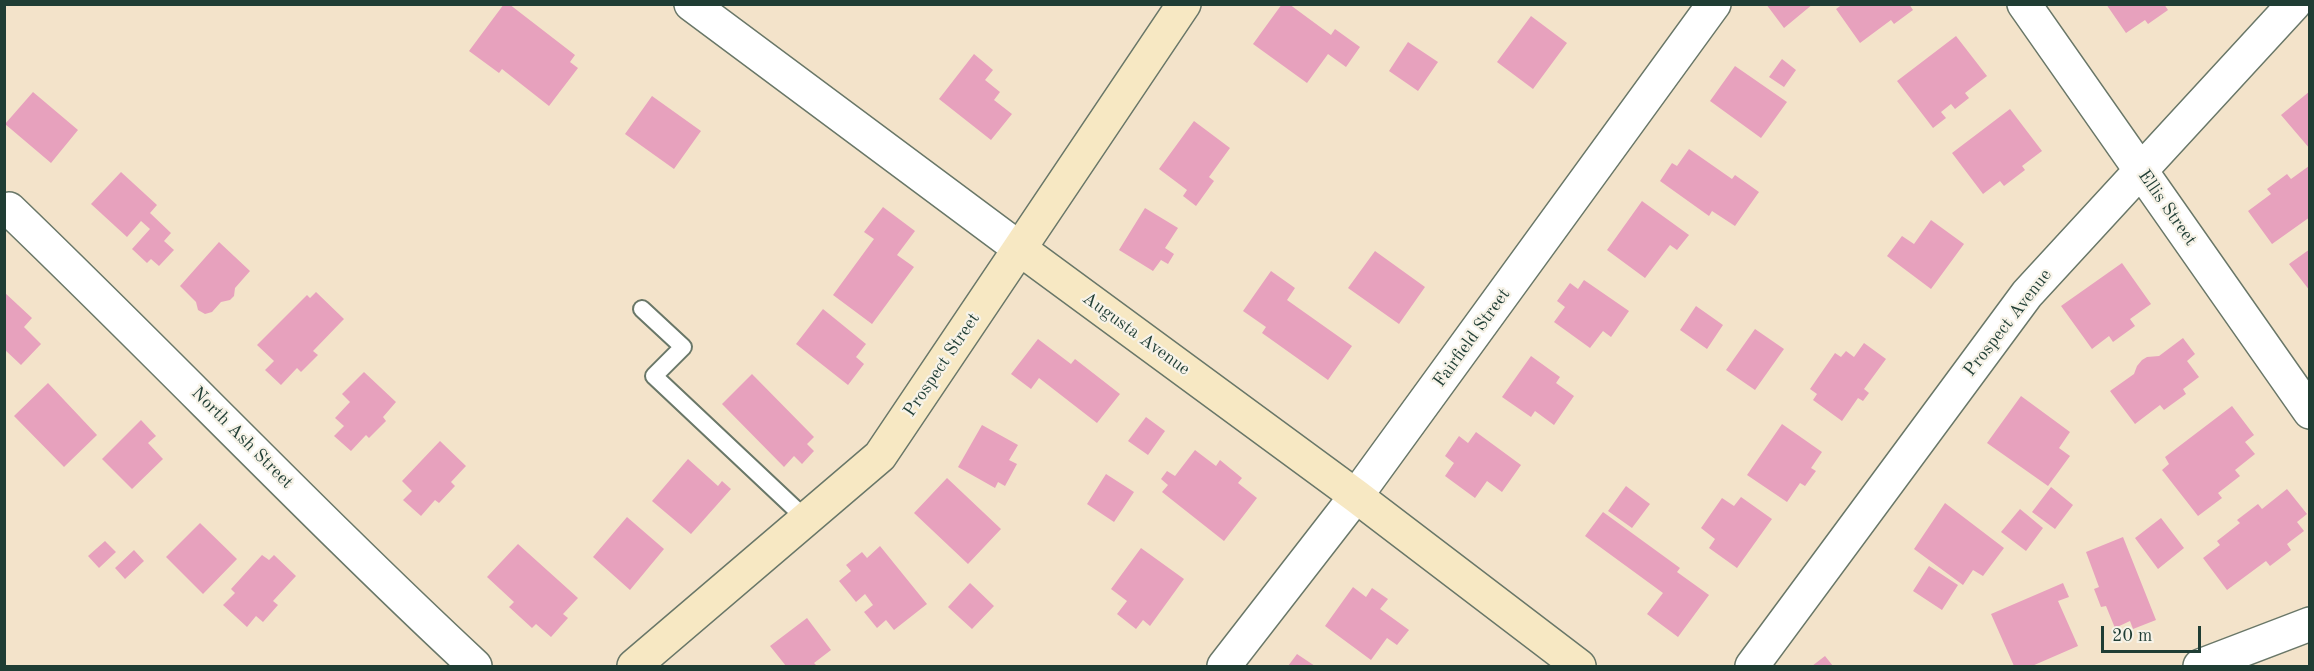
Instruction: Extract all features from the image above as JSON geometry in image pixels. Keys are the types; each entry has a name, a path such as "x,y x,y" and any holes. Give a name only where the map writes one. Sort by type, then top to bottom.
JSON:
{"street":[{"name":"Augusta Avenue","path":"691,4 1356,496 1579,666"},
{"name":"Fairfield Street","path":"1224,666 1356,496 1714,4"},
{"name":"Ellis Street","path":"2024,4 2310,412"},
{"name":"Prospect Avenue","path":"1752,666 2027,294 2294,4"},
{"name":"Prospect Street","path":"634,666 880,456 1180,6"},
{"name":"North Ash Street","path":"9,208 385,582 475,666"},
{"path":"2200,666 2310,624"}],"lane":[{"path":"642,309 682,347 654,376 806,519"}],"building":[{"path":"504,4 509,4 575,55 570,62 578,68 549,106 502,69 499,73 469,51"},
{"path":"1282,4 1289,4 1331,35 1335,29 1360,47 1346,67 1328,54 1307,83 1253,44"},
{"path":"1766,4 1813,4 1784,28"},
{"path":"1843,4 1909,4 1913,10 1894,24 1891,20 1860,43 1836,9"},
{"path":"2106,4 2164,4 2168,10 2148,24 2145,20 2126,33"},
{"path":"1531,16 1567,43 1533,89 1497,62"},
{"path":"1956,36 1987,76 1965,93 1969,98 1955,109 1951,104 1941,112 1946,118 1933,128 1897,81"},
{"path":"1408,42 1438,62 1418,91 1389,71"},
{"path":"974,54 993,70 985,80 1000,92 994,100 1012,114 991,140 939,99"},
{"path":"1782,59 1796,70 1784,87 1769,77"},
{"path":"1735,66 1787,102 1761,138 1710,101"},
{"path":"2310,91 2310,149 2281,115"},
{"path":"33,92 78,130 51,163 5,124"},
{"path":"652,96 701,131 674,169 625,134"},
{"path":"2010,109 2042,151 2022,166 2025,170 2004,186 2000,181 1983,194 1952,153"},
{"path":"1194,121 1230,148 1209,177 1214,181 1196,206 1183,196 1187,190 1159,169"},
{"path":"1689,149 1732,179 1735,175 1759,192 1735,226 1712,211 1709,216 1660,181 1672,163 1677,166"},
{"path":"2309,166 2310,217 2272,244 2248,211 2271,194 2267,189 2287,174 2291,179"},
{"path":"121,172 157,205 150,213 171,233 164,241 174,250 159,266 151,259 147,263 132,249 150,229 141,221 127,237 91,204"},
{"path":"1642,201 1689,235 1677,250 1670,245 1645,278 1607,250"},
{"path":"883,207 915,231 897,255 914,267 872,324 833,295 874,239 864,232"},
{"path":"1145,208 1178,228 1165,248 1174,254 1168,264 1161,260 1153,271 1119,250"},
{"path":"1931,220 1964,244 1931,289 1887,256 1902,236 1914,244"},
{"path":"219,242 250,271 235,288 234,296 230,300 221,302 212,312 205,314 198,310 196,302 180,286"},
{"path":"2310,249 2310,291 2289,264"},
{"path":"1375,251 1425,287 1399,324 1348,288"},
{"path":"2122,263 2151,304 2130,319 2135,326 2113,342 2109,336 2092,349 2061,306"},
{"path":"1271,271 1295,288 1287,300 1352,346 1328,380 1262,333 1266,327 1243,311"},
{"path":"1584,280 1629,311 1611,337 1603,331 1590,348 1554,322 1565,307 1557,301 1570,283 1578,289"},
{"path":"4,292 32,318 24,327 41,344 21,365 4,349"},
{"path":"316,292 344,319 313,351 318,355 301,372 297,368 281,385 265,370 274,361 257,345 307,295 310,298"},
{"path":"1696,306 1723,325 1707,349 1680,330"},
{"path":"823,309 866,344 856,357 864,364 848,385 796,344"},
{"path":"1755,329 1784,349 1755,390 1726,370"},
{"path":"2183,338 2195,354 2187,361 2199,377 2183,389 2186,394 2164,410 2160,405 2135,424 2110,391 2134,374 2142,360 2159,356"},
{"path":"1038,339 1071,364 1075,359 1120,394 1097,423 1039,378 1031,389 1011,374"},
{"path":"1864,343 1886,359 1864,389 1869,393 1863,401 1858,398 1842,421 1813,400 1817,394 1810,389 1835,353 1841,357 1846,351 1854,357"},
{"path":"1531,356 1560,377 1556,383 1574,396 1554,425 1535,411 1531,417 1502,397"},
{"path":"364,372 396,402 383,417 386,421 369,438 366,435 351,451 334,436 344,426 335,418 350,402 342,394"},
{"path":"752,374 814,437 807,444 814,451 802,464 794,456 784,467 722,404"},
{"path":"48,383 97,435 64,467 14,416"},
{"path":"2021,396 2070,432 2059,448 2070,456 2048,486 1987,443"},
{"path":"2232,406 2254,435 2245,442 2255,454 2235,470 2240,476 2218,493 2222,498 2198,516 2162,470 2169,464 2165,457"},
{"path":"1146,417 1165,431 1148,455 1128,441"},
{"path":"141,420 156,436 148,443 163,459 132,489 102,459"},
{"path":"1782,424 1822,452 1811,468 1816,471 1805,486 1800,483 1787,502 1747,475"},
{"path":"982,425 1018,445 1009,460 1017,464 1005,486 998,482 995,488 958,467"},
{"path":"1476,432 1521,465 1502,492 1487,481 1475,498 1445,476 1454,463 1445,456 1459,436 1468,443"},
{"path":"440,441 466,466 451,482 455,486 439,503 435,500 421,516 403,500 412,491 402,481"},
{"path":"1195,450 1216,466 1220,460 1242,478 1238,483 1257,498 1224,541 1162,492 1168,485 1161,479 1167,471 1175,476"},
{"path":"688,459 718,486 722,481 731,489 691,534 652,501"},
{"path":"1106,474 1134,492 1114,522 1087,504"},
{"path":"947,478 1001,529 968,564 914,513"},
{"path":"1626,486 1650,504 1632,528 1608,511"},
{"path":"2051,487 2073,505 2055,529 2032,512"},
{"path":"2287,489 2307,514 2297,522 2304,531 2287,544 2291,550 2270,566 2266,561 2227,590 2203,558 2220,545 2217,541 2240,523 2237,520 2258,504 2262,509"},
{"path":"1741,497 1772,519 1737,568 1709,548 1715,539 1701,528 1722,498 1734,506"},
{"path":"1945,503 2004,548 1983,576 1973,570 1963,585 1914,549"},
{"path":"2020,509 2043,528 2026,551 2001,532"},
{"path":"1603,512 1680,568 1677,572 1709,595 1678,637 1647,614 1663,593 1585,536"},
{"path":"627,517 664,549 630,590 593,557"},
{"path":"2161,518 2184,548 2158,569 2135,538"},
{"path":"200,523 237,559 203,594 166,557"},
{"path":"2123,537 2156,620 2133,629 2130,621 2115,628 2106,606 2101,607 2094,589 2099,587 2086,552"},
{"path":"105,541 116,552 99,568 88,556"},
{"path":"518,544 578,598 563,614 568,618 551,637 536,624 532,628 509,607 514,602 487,577"},
{"path":"880,546 927,604 894,630 886,620 877,628 864,612 873,605 865,594 856,602 839,581 851,571 846,565 862,552 867,558"},
{"path":"1141,548 1184,579 1150,626 1143,620 1136,629 1117,614 1127,601 1111,589"},
{"path":"134,550 144,561 125,579 115,568"},
{"path":"262,555 269,560 274,555 296,576 273,601 278,605 263,622 256,616 247,627 223,605 235,593 231,589"},
{"path":"1929,566 1958,585 1942,610 1913,591"},
{"path":"970,583 994,606 972,629 948,607"},
{"path":"2063,583 2069,597 2058,601 2078,646 2032,666 2014,666 1991,614"},
{"path":"1353,587 1366,597 1372,588 1388,599 1380,609 1409,630 1397,645 1387,638 1371,660 1325,626"},
{"path":"807,618 831,650 814,663 817,666 786,666 770,646"},
{"path":"1297,654 1315,666 1288,666"},
{"path":"1825,656 1833,666 1812,666"}]}
